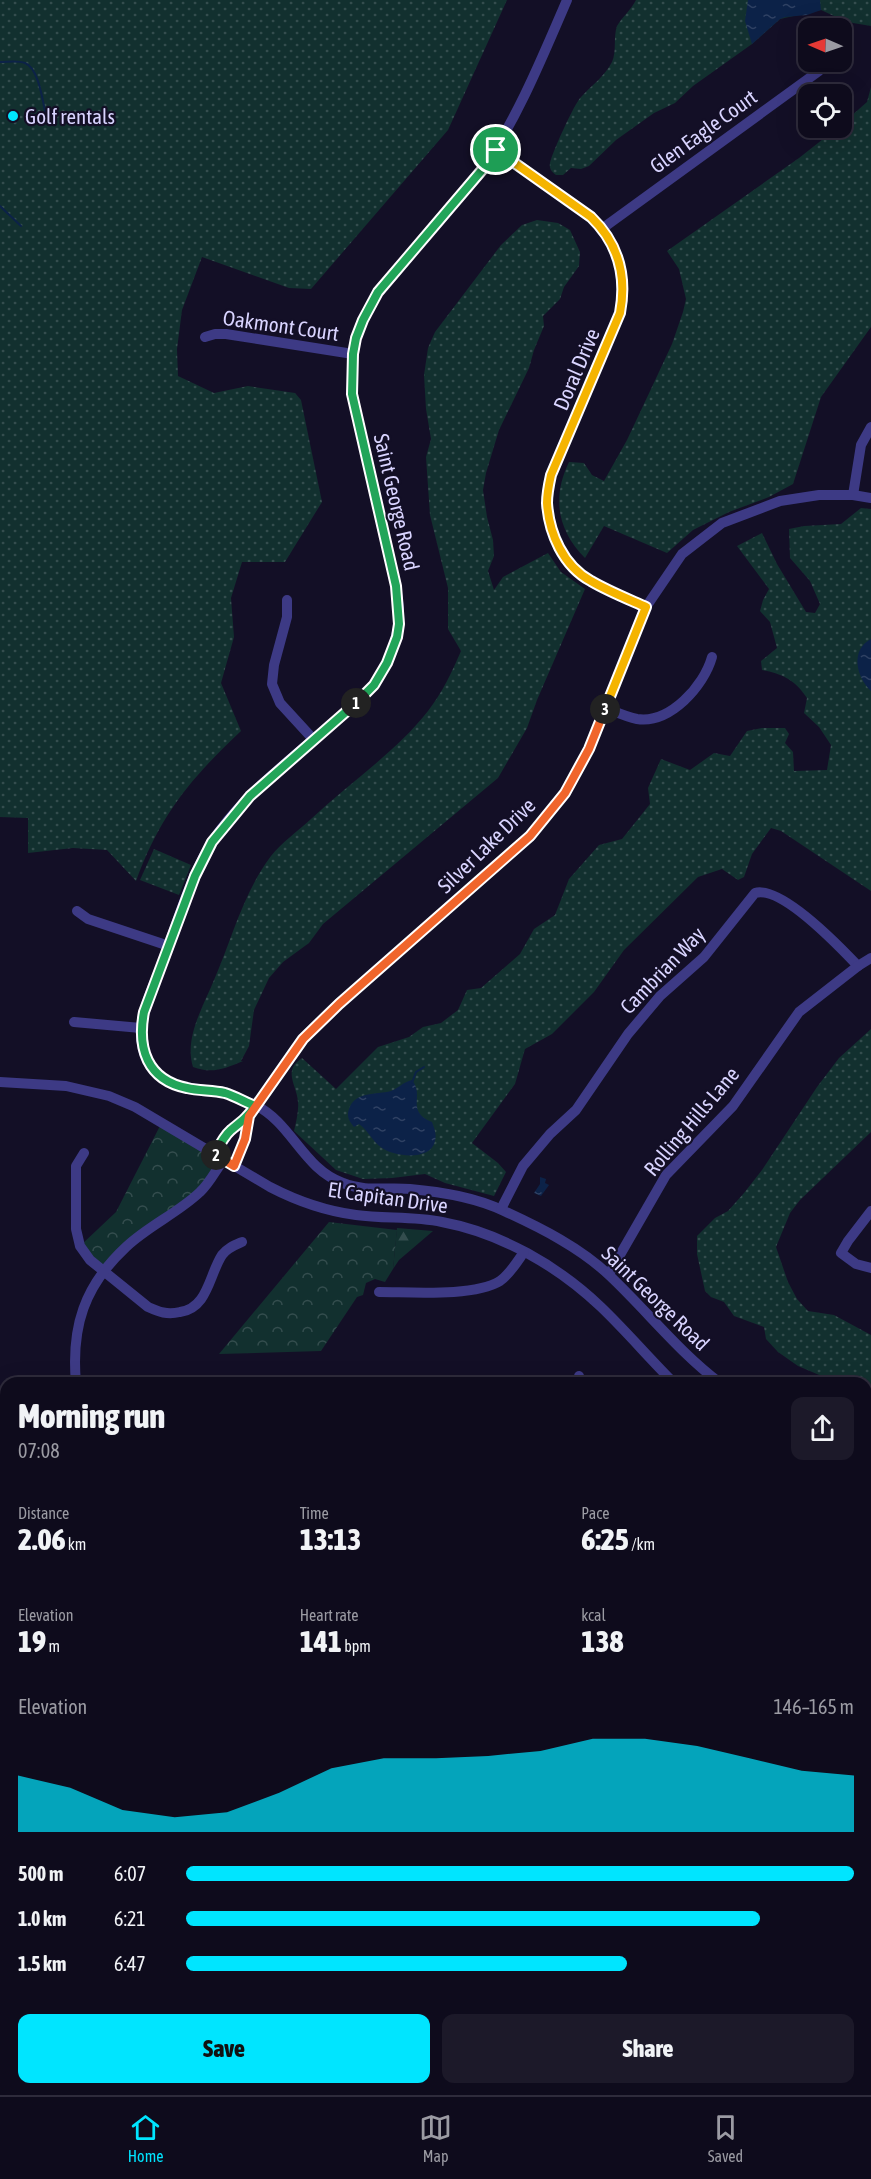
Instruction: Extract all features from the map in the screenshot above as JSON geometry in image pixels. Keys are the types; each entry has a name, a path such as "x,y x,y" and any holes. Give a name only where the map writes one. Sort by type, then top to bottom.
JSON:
{"street":[{"name":"Saint George Road","path":"567,0 517,111 496,150 482,170 378,292 363,320 353,354 352,394 396,586 399,624 392,652 374,685 250,796 222,827 212,842 195,876 144,1012 141,1028 143,1048 154,1071 165,1079 183,1088 227,1094 255,1106 285,1129 326,1176 346,1185 363,1189 408,1189 468,1198 501,1209 564,1242 609,1274 668,1337 712,1377"},
{"name":"Glen Eagle Court","path":"603,228 818,72"},
{"name":"Doral Drive","path":"496,150 579,207 603,228 621,268 622,298 615,327 551,475 547,501 554,538 574,567 589,580 646,607"},
{"name":"Oakmont Court","path":"205,337 226,334 353,354"},
{"path":"853,495 861,445 871,427"},
{"name":"Silver Lake Drive","path":"249,1116 303,1039 339,1004 530,836 565,793 589,749 646,607 682,554 722,523 780,501 819,495 853,495 871,498"},
{"path":"287,600 287,618 274,665 272,684 280,703 313,740"},
{"path":"606,708 637,719 651,719 666,715 681,704 708,672 712,657"},
{"name":"Cambrian Way","path":"501,1209 523,1166 550,1134 576,1110 628,1034 660,996 704,957 755,893 762,891 771,894 808,918 835,941 858,966"},
{"path":"77,911 88,919 169,945"},
{"name":"Rolling Hills Lane","path":"609,1274 666,1175 733,1106 799,1012 871,958"},
{"path":"74,1022 141,1028"},
{"name":"El Capitan Drive","path":"0,1082 66,1086 109,1096 135,1107 286,1196 320,1208 356,1215 443,1222 484,1234 524,1252 558,1273 600,1306 668,1377"},
{"path":"75,1377 74,1360 78,1322 88,1295 104,1271 126,1246 201,1192 230,1131 249,1116"},
{"path":"234,1166 245,1139 249,1116"},
{"path":"84,1153 76,1166 76,1229 80,1246 90,1260 154,1310 171,1314 184,1312 194,1306 202,1298 223,1254 242,1242"},
{"path":"871,1211 848,1241 842,1253 856,1264 871,1269"},
{"path":"379,1292 473,1291 489,1287 502,1280 524,1252"},
{"path":"661,1377 664,1373"}],"green space":[{"path":"0,0 507,0 448,130 311,289 289,288 202,257 182,310 177,349 178,376 214,393 248,386 295,393 301,400 322,502 285,562 242,562 231,598 234,637 221,683 241,731 207,765 179,799 156,836 136,881 107,850 73,848 28,853 28,818 0,817"},
{"path":"636,0 871,0 871,26 852,23 852,18 838,18 821,10 780,19 752,44 693,86 675,103 654,113 616,140 589,166 581,169 571,168 563,175 556,175 551,170 550,163 564,129 578,101 612,62 617,26"},
{"path":"871,87 871,327 821,397 793,484 693,530 667,553 604,526 585,558 568,536 563,525 560,513 560,488 569,462 584,463 592,475 604,481 627,440 672,344 686,299 679,269 667,251 824,138 852,138 852,115 867,102"},
{"path":"537,220 558,223 570,230 580,252 579,266 564,287 560,299 543,316 544,326 529,368 499,430 486,473 483,490 494,556 488,571 494,590 503,577 548,553 561,572 585,589 527,728 498,778 323,924 309,943 283,962 269,978 254,1010 249,1046 241,1061 243,1061 218,1070 193,1067 191,1045 196,1023 245,901 261,870 285,842 401,741 415,726 438,697 461,651 448,629 448,588 430,515 426,457 431,439 424,375 428,348 435,332 501,245 522,225"},
{"path":"861,508 871,509 871,891 781,831 771,828 752,854 744,877 738,880 722,869 698,877 624,950 594,992 552,1034 525,1049 515,1084 472,1143 506,1172 494,1196 445,1183 425,1174 363,1179 336,1170 294,1131 298,1105 292,1073 296,1063 302,1058 336,1089 378,1047 409,1037 423,1027 441,1023 458,1010 467,990 481,988 520,954 534,929 555,915 569,879 599,845 622,839 650,804 648,788 661,759 690,770 714,753 730,756 747,731 762,728 785,728 789,734 785,743 793,752 794,771 827,770 831,745 819,727 804,713 807,698 788,679 762,670 761,661 777,648 770,622 760,611 769,589 737,546 762,533 777,564 806,612 815,613 820,604 810,581 790,558 789,529 841,524"},
{"path":"154,849 191,865 179,895 140,880"},
{"path":"871,1029 871,1132 800,1200 790,1213 776,1247 788,1282 797,1299 808,1311 834,1315 871,1335 871,1377 824,1377 798,1366 778,1352 766,1339 764,1327 734,1316 724,1302 711,1297 705,1291 697,1254 697,1236 715,1218 728,1211 744,1193 839,1058"},
{"path":"162,1122 224,1159 201,1192 126,1246 104,1271 80,1246 116,1212"},
{"path":"329,1222 397,1230 393,1269 385,1282 375,1279 366,1283 363,1295 357,1297 321,1351 219,1354"},
{"path":"397,1228 433,1231 399,1260 393,1269"}],"water":[{"path":"748,0 820,0 821,10 807,15 780,19 752,44 745,21"},
{"path":"871,639 871,691 862,679 858,657 864,644"},
{"path":"412,1080 417,1092 419,1113 432,1122 436,1138 427,1152 412,1155 395,1154 382,1148 359,1124 354,1127 348,1112 352,1103 361,1096 391,1091"},
{"path":"540,1177 546,1179 545,1183 549,1185 541,1196 534,1193 540,1184"}],"waterway":[{"path":"0,62 19,62 30,66 40,86 46,116"},
{"path":"0,206 21,226"},
{"path":"412,1083 416,1072 424,1067"}],"place":[{"name":"Golf rentals","path":"13,116"}],"route":[{"path":"496,150 482,170 389,277 368,307 356,338 353,354 352,394 399,608 397,637 392,652 381,674 367,693 250,796 222,827 195,876 144,1012 141,1038 148,1062 154,1071 183,1088 227,1094 255,1106 249,1116 230,1131 215,1154 234,1166 248,1131 249,1116 272,1080 303,1039 339,1004 530,836 565,793 589,749 646,607 589,580 574,567 554,538 547,501 551,475 620,313 622,298 619,260 603,228 591,217 496,150"}]}
